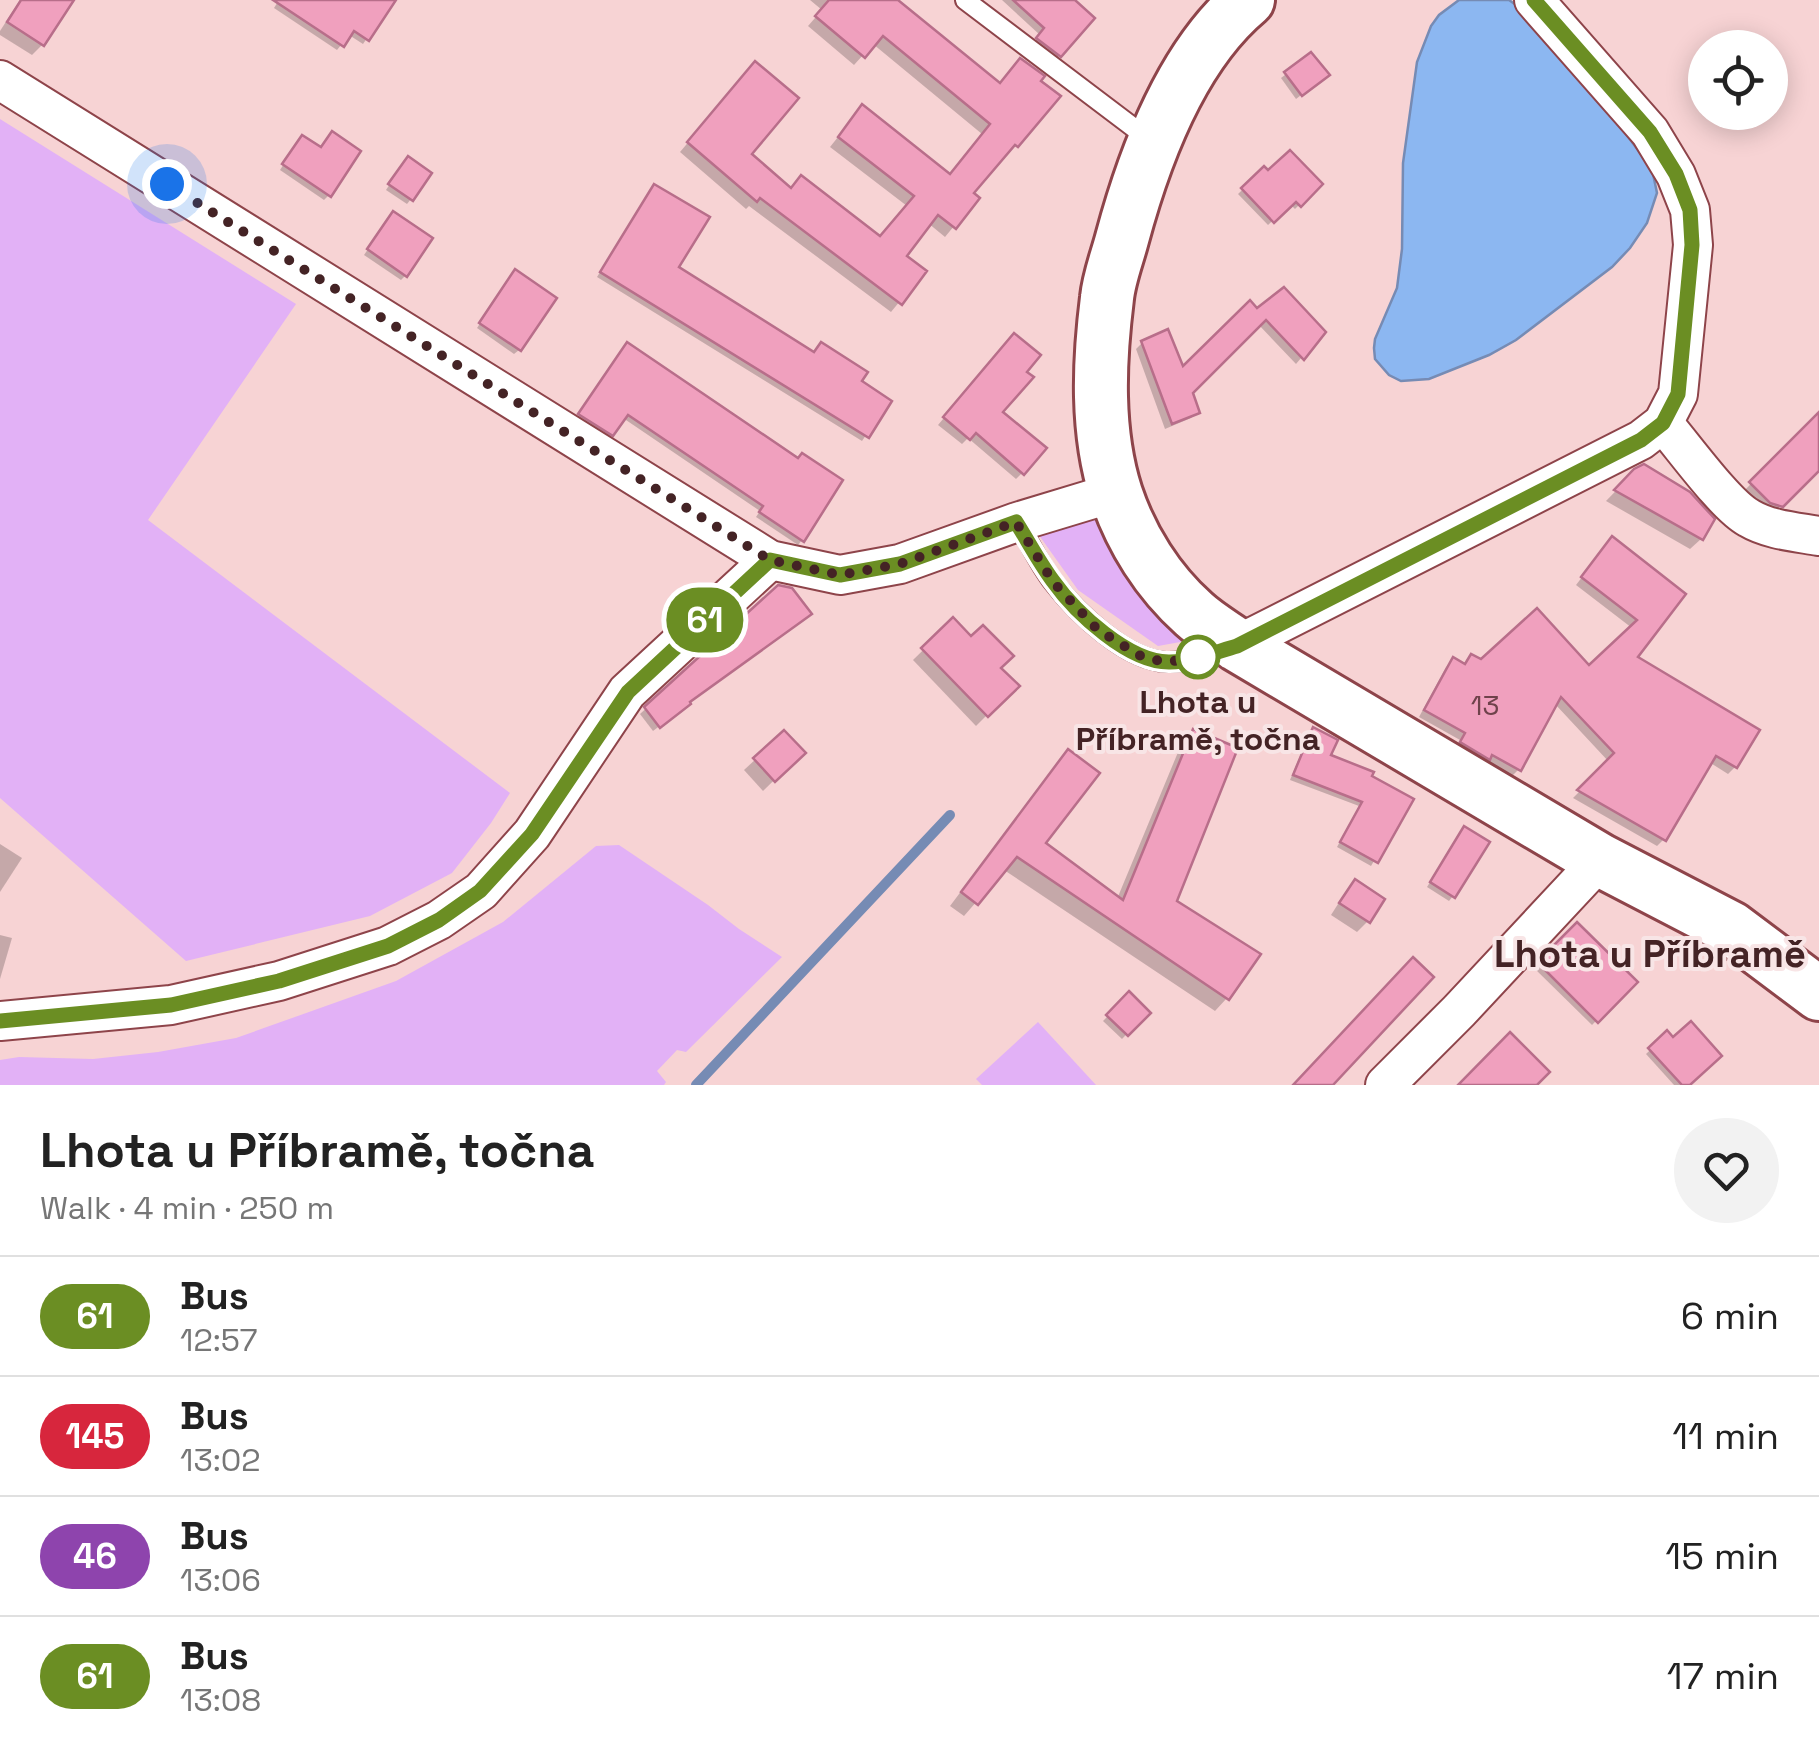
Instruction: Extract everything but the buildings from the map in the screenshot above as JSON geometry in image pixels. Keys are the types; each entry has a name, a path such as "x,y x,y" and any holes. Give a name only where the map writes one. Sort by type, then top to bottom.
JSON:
{"street":[{"path":"1248,0 1203,48 1180,86 1133,198 1107,294 1100,376 1103,434 1116,492 1133,535 1159,577 1194,614 1237,646 1600,860 1731,928 1819,994"},
{"path":"1237,646 1641,440 1663,423 1678,394 1692,245 1690,210 1676,174 1650,132 1534,0"},
{"path":"0,80 770,560 840,575 900,564 1016,522 1116,492"},
{"path":"1663,423 1729,502 1748,518 1819,536"},
{"path":"0,1021 171,1005 279,981 388,946 439,920 480,891 532,834 628,692 770,560"},
{"path":"1385,1085 1600,860"}],"lane":[{"path":"965,0 1154,144"},
{"path":"1016,522 1053,582 1098,630 1144,658 1178,661 1237,646"}],"shaded area":[{"path":"0,119 296,304 148,520 510,793 452,873 370,916 186,961 0,798"},
{"path":"1097,518 1140,585 1197,639 1158,646 1078,590 1036,531"},
{"path":"619,845 782,957 686,1052 677,1050 657,1071 666,1082 664,1085 0,1085 0,1060 93,1059 236,1038 396,981 503,922 596,846"},
{"path":"1038,1022 1096,1085 982,1085 976,1079"}],"water":[{"path":"1459,0 1509,0 1516,5 1626,134 1652,169 1657,193 1647,223 1612,267 1516,340 1429,379 1401,381 1389,375 1375,359 1374,348 1397,288 1402,249 1403,163 1417,62 1431,26"}],"waterway":[{"path":"696,1085 950,815"}],"bus line":[{"name":"61","path":"0,1021 171,1005 279,981 388,946 439,920 480,891 532,834 628,692 770,560 840,575 900,564 1016,522 1053,582 1098,630 1144,658 1187,660 1237,646 1641,440 1663,423 1678,394 1692,245 1690,210 1676,174 1650,132 1534,0"}],"place":[{"name":"Lhota u Příbramě, točna","path":"1198,657"}],"district":[{"name":"Lhota u Příbramě","path":"1650,954"}],"route":[{"path":"167,184 770,560 840,575 900,564 1016,522 1053,582 1098,630 1144,658 1168,662 1198,657"}]}
